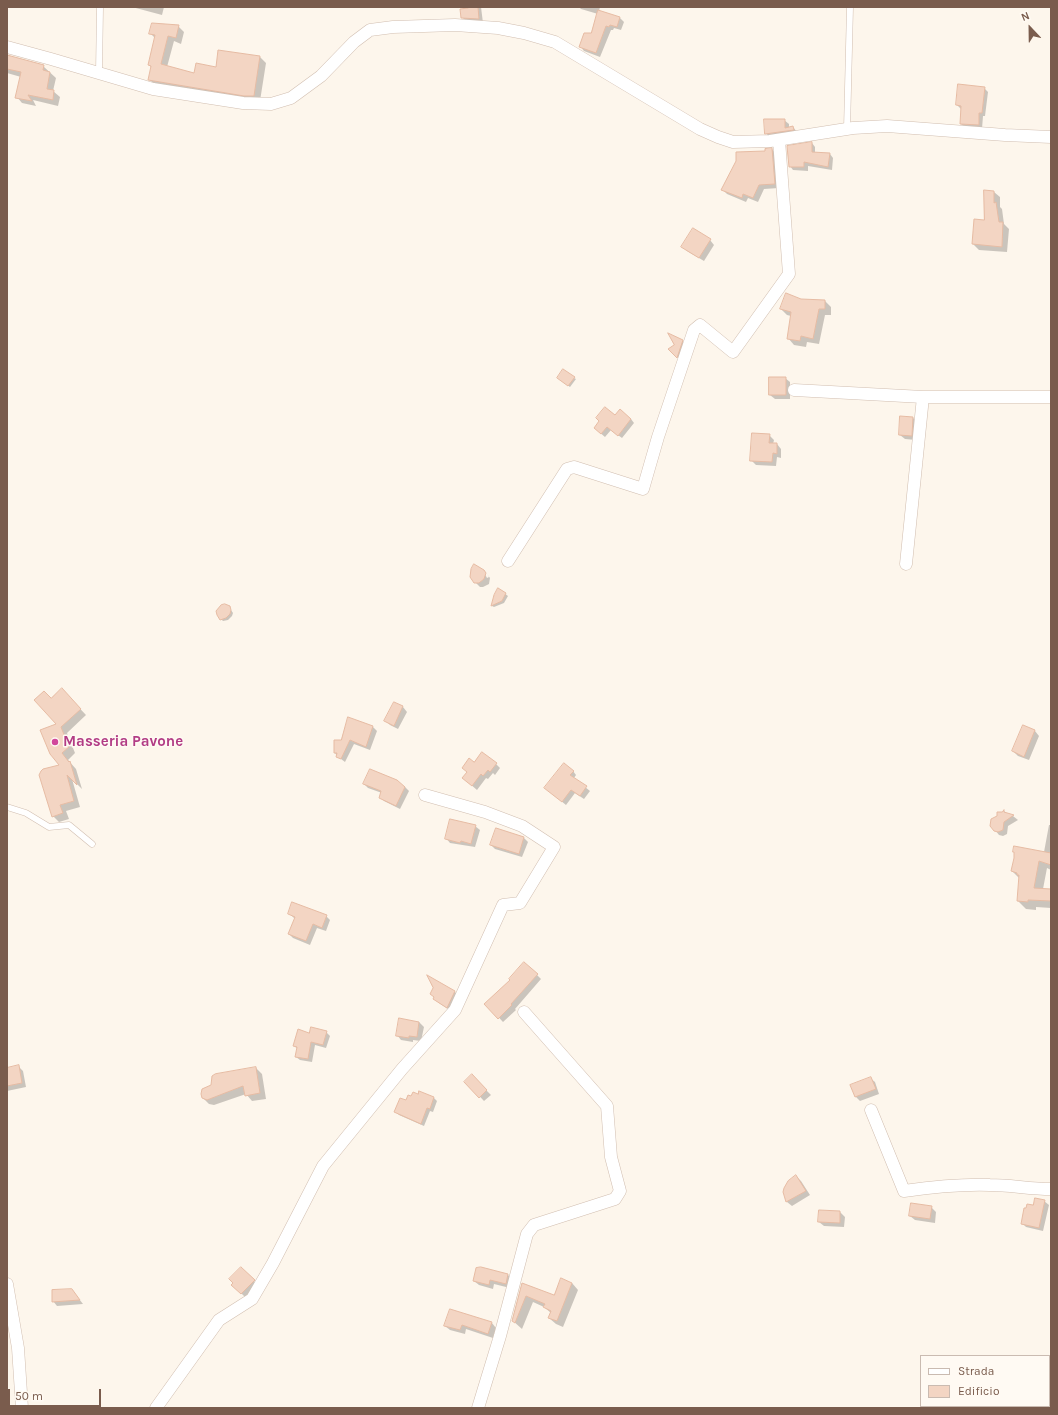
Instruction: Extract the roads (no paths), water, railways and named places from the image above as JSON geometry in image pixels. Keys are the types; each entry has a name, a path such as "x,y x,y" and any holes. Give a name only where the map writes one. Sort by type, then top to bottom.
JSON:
{"street":[{"path":"7,47 153,89 243,103 270,104 292,98 321,76 354,42 370,30 393,27 455,25 498,28 524,33 555,42 700,129 733,142 770,142 847,129 887,126 1005,135 1051,136"},
{"path":"508,561 567,469 574,467 643,488 658,437 694,330 700,325 733,352 789,274 779,140"},
{"path":"794,390 923,397 1051,397"},
{"path":"906,564 923,397"},
{"path":"156,1408 219,1320 252,1299 323,1166 402,1069 455,1010 503,905 520,903 554,847 522,826 485,812 424,795"},
{"path":"478,1408 500,1336 527,1234 534,1225 615,1199 620,1191 611,1157 607,1106 524,1012"},
{"path":"871,1110 904,1191 928,1187 990,1185 1051,1189"},
{"path":"7,1284 18,1348 22,1408"}],"lane":[{"path":"99,73 100,7"},
{"path":"847,129 850,7"},
{"path":"7,808 26,813 49,827 69,826 92,844"}],"place":[{"name":"Masseria Pavone","path":"55,742"}]}
